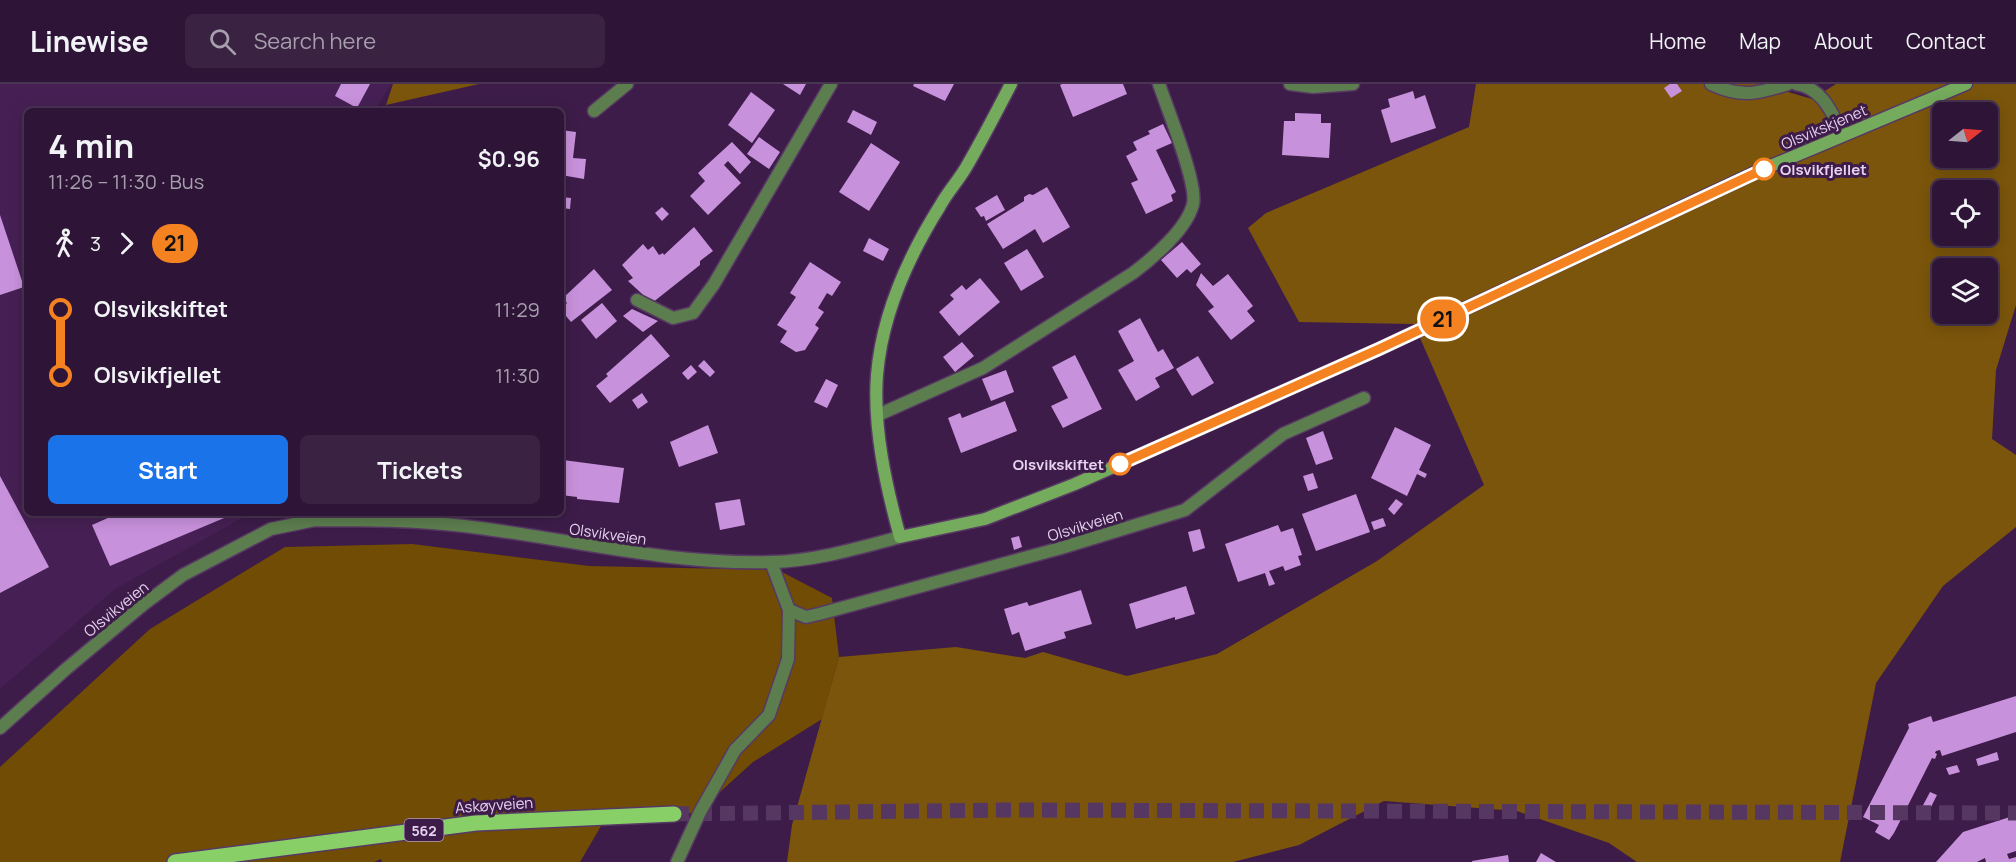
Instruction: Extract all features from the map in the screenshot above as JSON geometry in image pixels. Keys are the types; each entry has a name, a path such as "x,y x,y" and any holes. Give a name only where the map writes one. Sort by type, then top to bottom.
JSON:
{"main road":[{"path":"900,537 884,466 878,415 877,374 887,318 907,263 941,203 967,166 1011,84"},
{"name":"Olsvikskjenet","path":"900,537 985,519 1075,484 1379,349 1754,173 1966,84"},
{"name":"Askøyveien","path":"175,862 476,823 674,814"}],"street":[{"path":"594,111 627,84"},
{"path":"637,300 673,318 693,313 714,284 831,84"},
{"path":"878,415 983,368 1133,273 1153,257 1187,219 1194,202 1192,184 1159,84"},
{"path":"1290,84 1313,87 1353,84"},
{"path":"1711,84 1724,90 1744,94 1761,93 1788,84"},
{"path":"1796,84 1814,89 1826,103 1843,135"},
{"name":"Olsvikveien","path":"789,610 806,617 1061,548 1185,510 1284,434 1364,398"},
{"name":"Olsvikveien","path":"0,728 83,654 183,575 271,529 298,518 418,521 466,526 609,550 688,559 771,562 849,550 900,537"},
{"path":"677,862 700,812 735,750 769,715 788,659 789,610 771,562"}],"shaded area":[{"path":"0,84 391,84 376,108 24,108 24,516 246,516 115,589 0,689"},
{"path":"393,84 479,84 386,105"},
{"path":"1476,84 1761,84 1812,99 1836,84 2016,84 2016,305 1996,370 1992,439 2016,455 2016,527 1943,586 1876,683 1840,862 1637,862 1609,843 1517,811 1384,801 1299,845 1233,862 787,862 792,825 839,657 956,647 1025,658 1043,652 1127,676 1217,654 1377,561 1484,485 1414,324 1299,322 1248,228 1266,213 1469,127"},
{"path":"412,544 589,566 778,570 832,598 839,657 822,719 753,762 698,812 601,826 580,862 382,862 381,859 374,862 0,862 0,767 150,629 285,547"}],"building":[{"path":"341,84 370,84 357,108 335,96"},
{"path":"783,84 806,84 800,95"},
{"path":"914,84 954,84 945,101 913,86"},
{"path":"1123,84 1127,94 1073,117 1060,85"},
{"path":"1670,84 1677,84 1682,91 1671,98 1664,88"},
{"path":"1413,91 1415,99 1425,95 1436,128 1391,143 1381,110 1390,107 1388,99"},
{"path":"751,92 775,110 752,143 728,125"},
{"path":"853,110 877,122 871,135 847,122"},
{"path":"1295,113 1321,114 1321,123 1331,123 1329,158 1282,155 1284,121 1295,121"},
{"path":"1163,124 1172,143 1156,150 1176,192 1171,195 1173,201 1146,214 1131,183 1138,180 1126,156 1137,150 1133,142 1150,134 1148,131"},
{"path":"564,130 576,132 573,158 586,159 584,179 564,176"},
{"path":"759,137 780,152 769,169 747,154"},
{"path":"732,142 751,162 740,174 728,161 724,165 741,183 708,215 690,196 705,181 698,173"},
{"path":"871,143 900,162 869,211 839,192"},
{"path":"1047,187 1070,227 1043,243 1035,229 1003,249 987,224 1024,201 1024,197"},
{"path":"997,195 1005,210 986,221 975,208"},
{"path":"564,197 571,198 570,209 564,208"},
{"path":"662,207 669,214 662,221 655,213"},
{"path":"0,215 24,287 0,295"},
{"path":"694,227 713,251 700,261 700,265 652,303 628,281 633,278 622,265 643,244 648,250 653,246 659,255 663,253 664,255"},
{"path":"869,238 889,249 883,261 863,251"},
{"path":"1182,242 1201,264 1191,273 1187,269 1177,278 1161,260"},
{"path":"1027,249 1044,277 1021,291 1004,263"},
{"path":"810,262 841,282 832,296 827,293 818,308 824,312 815,325 819,328 805,350 796,352 780,342 787,331 777,325 796,297 790,293"},
{"path":"594,269 612,290 571,322 564,314 564,306 567,303 564,297"},
{"path":"1201,273 1213,286 1228,274 1253,306 1247,311 1255,321 1231,340 1208,311 1214,307 1196,285"},
{"path":"980,278 1000,302 959,336 939,312 954,299 950,295 962,285 966,290"},
{"path":"602,303 617,321 596,339 581,320"},
{"path":"632,309 658,321 643,332 623,316"},
{"path":"1140,318 1158,352 1163,349 1174,368 1155,378 1160,387 1136,401 1118,370 1134,361 1118,331"},
{"path":"651,334 670,356 610,403 596,386 608,376 606,374"},
{"path":"962,342 974,356 955,372 943,357"},
{"path":"1075,355 1102,409 1063,428 1051,406 1068,398 1052,367"},
{"path":"1198,356 1214,383 1192,396 1176,369"},
{"path":"704,360 715,372 710,377 698,366"},
{"path":"691,365 697,372 688,380 682,373"},
{"path":"1006,370 1014,392 991,401 982,379"},
{"path":"826,379 838,385 827,408 814,402"},
{"path":"642,393 648,402 638,409 632,400"},
{"path":"1005,401 1017,431 961,453 948,418 960,413 962,418"},
{"path":"708,425 718,453 679,467 670,442"},
{"path":"1395,427 1431,445 1419,470 1427,474 1425,478 1417,474 1407,496 1371,478"},
{"path":"1323,431 1333,459 1316,465 1306,438"},
{"path":"564,460 624,468 619,503 577,499 577,497 564,495"},
{"path":"1313,473 1318,488 1308,491 1303,476"},
{"path":"0,476 49,567 0,593"},
{"path":"1356,494 1370,532 1316,551 1302,514"},
{"path":"740,499 745,525 720,530 715,503"},
{"path":"1396,499 1403,504 1394,515 1388,509"},
{"path":"112,516 229,516 110,566 92,525"},
{"path":"1383,518 1386,526 1374,530 1371,522"},
{"path":"1278,525 1281,532 1293,528 1302,555 1298,556 1301,565 1285,571 1283,566 1269,571 1275,584 1269,586 1265,573 1238,582 1225,544"},
{"path":"1200,529 1205,548 1193,552 1188,532"},
{"path":"1019,536 1022,547 1014,550 1011,538"},
{"path":"1186,586 1195,614 1175,620 1175,617 1136,629 1129,604"},
{"path":"1081,590 1092,624 1064,632 1066,638 1025,651 1019,632 1012,635 1004,609 1027,602 1029,606"},
{"path":"2016,696 2016,732 1942,756 1940,750 1936,751 1935,759 1932,758 1889,840 1875,832 1879,825 1863,817 1909,728 1908,724 1931,716 1933,722"},
{"path":"1997,752 1999,760 1978,766 1976,759"},
{"path":"1957,765 1960,772 1949,775 1946,768"},
{"path":"1930,792 1937,795 1927,815 1920,811"},
{"path":"2016,815 2016,851 2007,854 2009,859 2016,857 2016,862 1986,862 1985,858 1977,862 1936,862 1963,832"},
{"path":"1541,853 1556,862 1536,862"},
{"path":"1508,855 1509,862 1472,862 1472,861"}],"tunnel":[{"path":"674,814 1006,810 2016,813"}],"bus line":[{"name":"21","path":"1120,464 1379,349 1764,169"}],"place":[{"name":"Olsvikfjellet","path":"1764,169"},
{"name":"Olsvikskiftet","path":"1120,464"}]}
